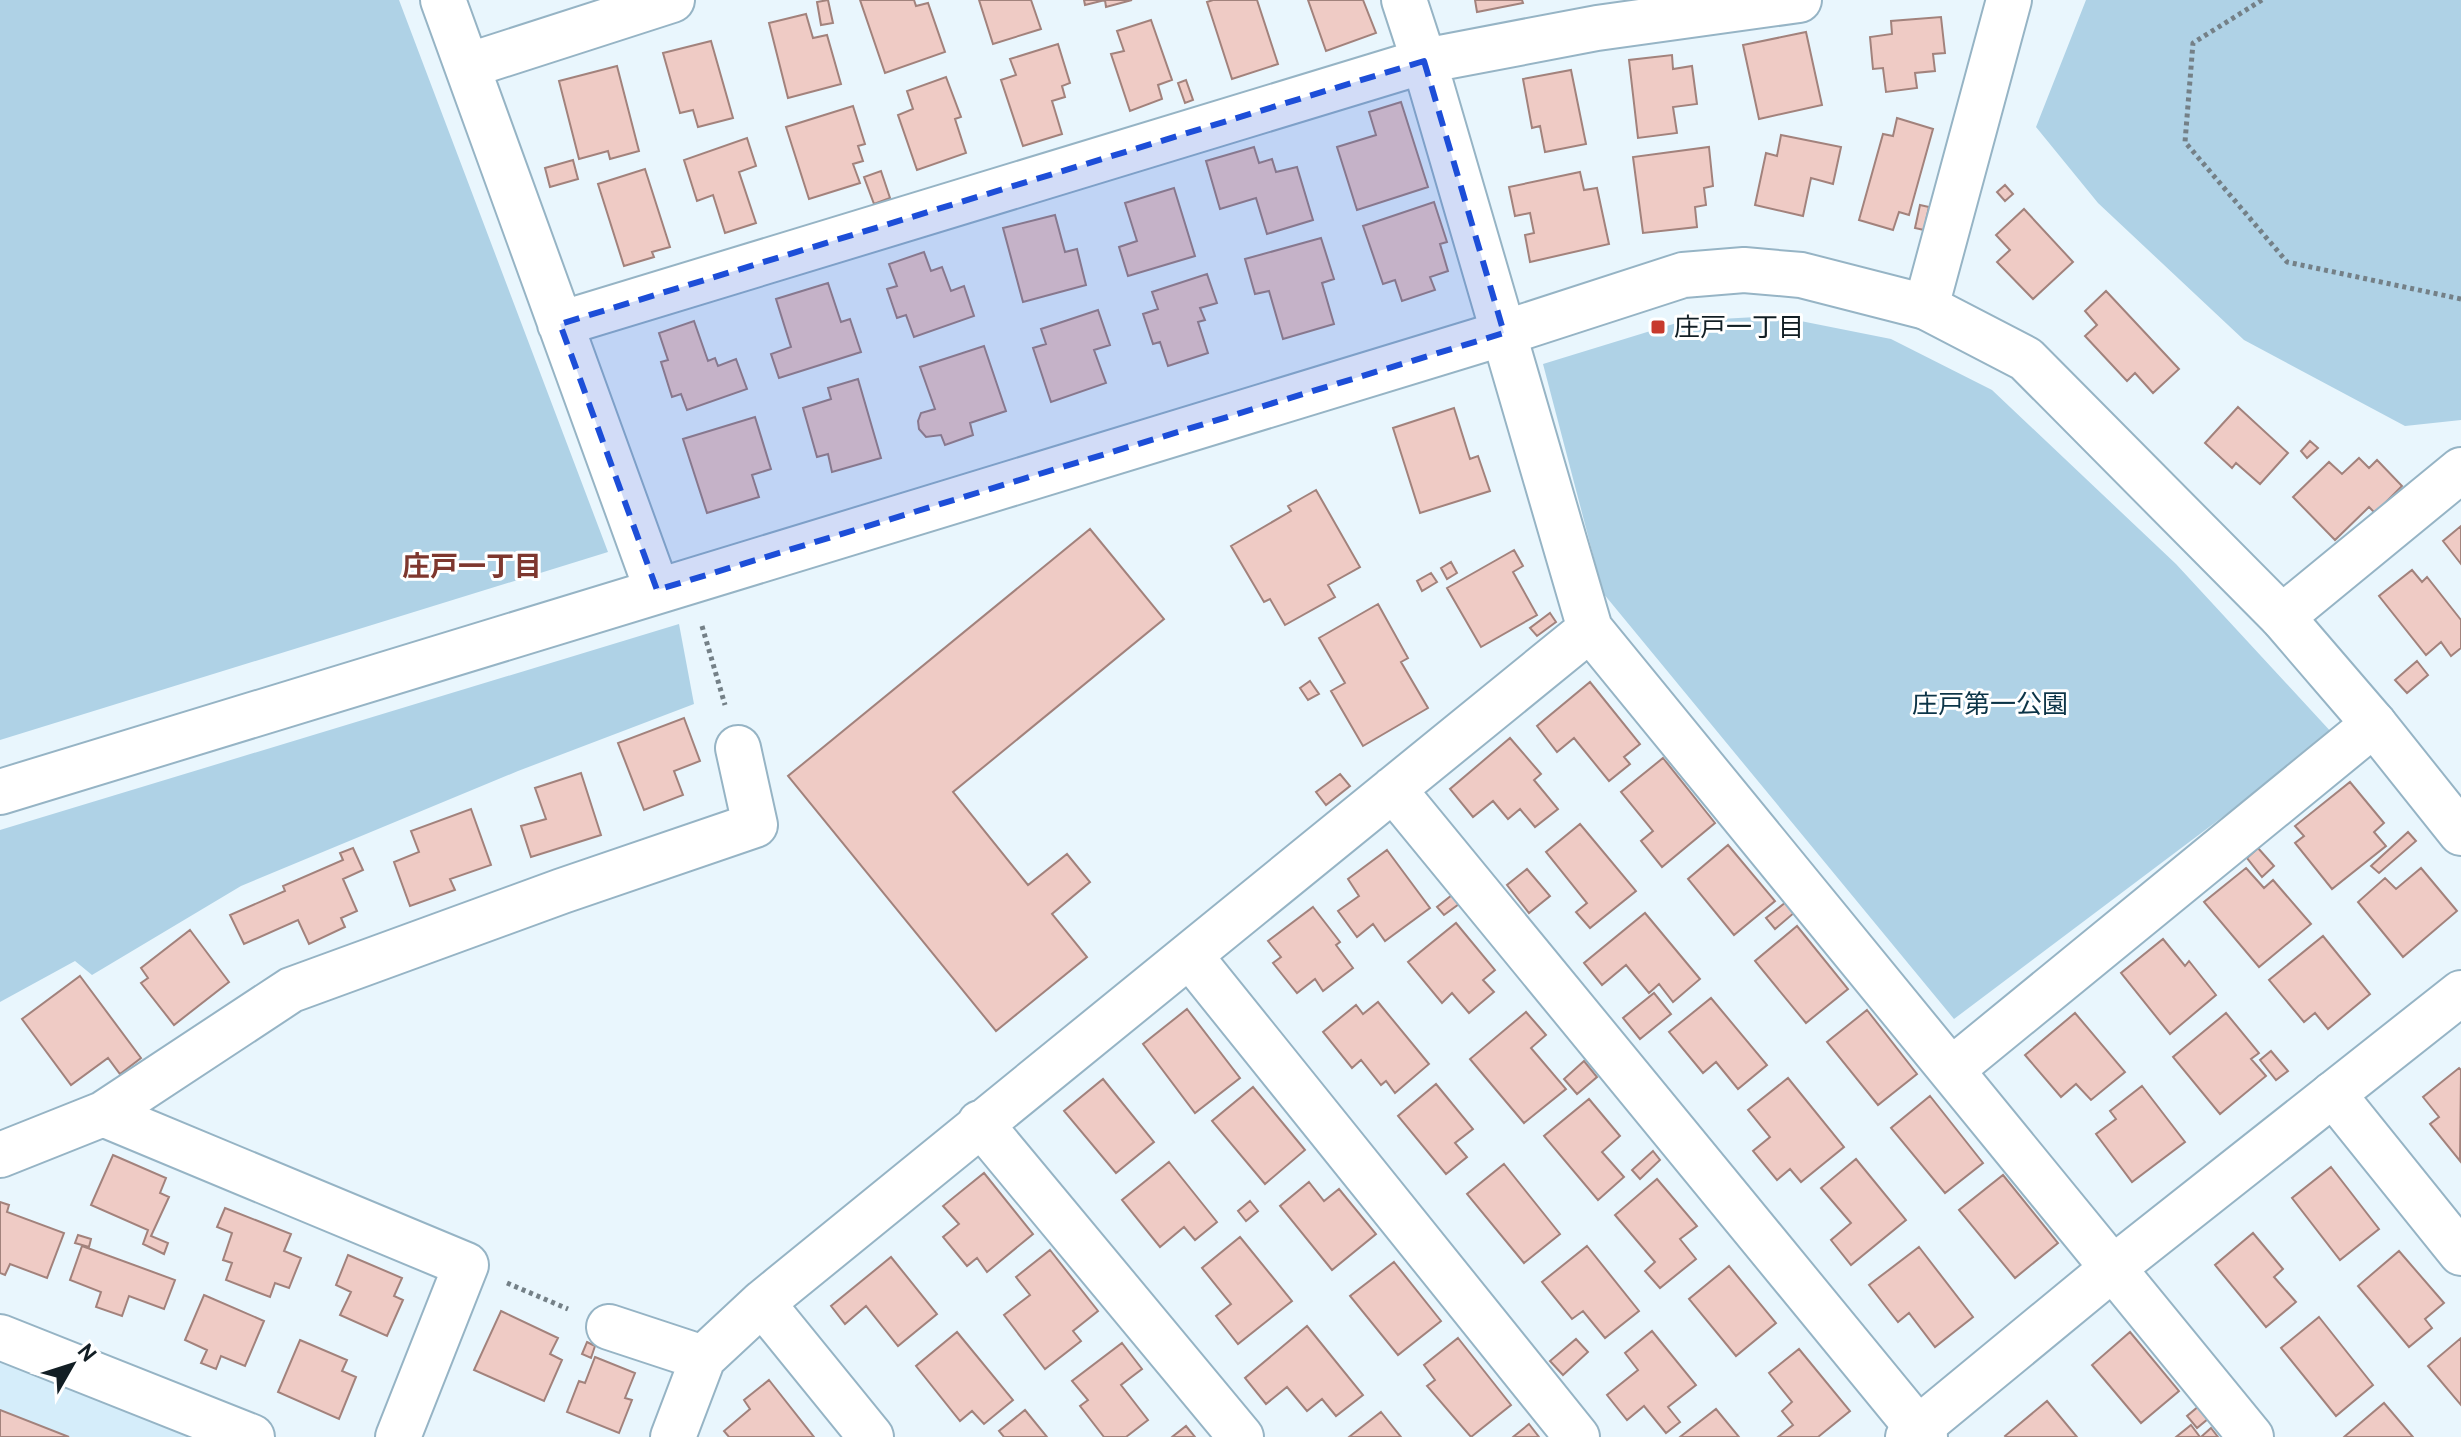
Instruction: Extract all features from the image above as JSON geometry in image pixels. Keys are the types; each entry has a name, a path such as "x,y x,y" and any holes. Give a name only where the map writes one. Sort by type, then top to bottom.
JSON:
{"street":[{"path":"443,0 560,324 673,585"},
{"path":"467,66 672,0"},
{"path":"1404,0 1590,629 2251,1437"},
{"path":"560,324 1424,61 1597,28 1799,0"},
{"path":"1926,307 2009,0"},
{"path":"0,792 1504,333 1683,275 1744,270 1801,275 1926,307 2026,359 2282,617 2374,724 2461,833"},
{"path":"2282,617 2461,470"},
{"path":"673,1437 703,1358 762,1303 1590,629"},
{"path":"1951,1070 2374,724"},
{"path":"0,1155 103,1114 291,990 534,901 755,825 738,748"},
{"path":"1393,789 1917,1434 2113,1268 2461,993"},
{"path":"1190,956 1577,1437"},
{"path":"2333,1094 2461,1253"},
{"path":"103,1114 466,1265 398,1437"},
{"path":"980,1123 1241,1437"},
{"path":"762,1303 871,1437"},
{"path":"609,1327 703,1358"},
{"path":"0,1337 252,1437"}],"path":[{"path":"2262,0 2193,43 2185,142 2287,262 2461,299"},
{"path":"673,585 738,748"},
{"path":"466,1265 609,1327"}],"highlighted area":[{"path":"1424,61 1504,333 657,590 560,324"}],"shaded area":[{"path":"0,1352 208,1437 0,1437"}],"green space":[{"path":"0,0 399,0 608,552 0,740"},
{"path":"2086,0 2461,0 2461,420 2405,426 2244,340 2098,203 2036,127"},
{"name":"庄戸第一公園","path":"1775,316 1891,339 1992,390 2176,564 2333,734 1954,1019 1603,593 1543,364 1683,321"},
{"path":"679,624 694,704 518,771 241,886 92,975 75,961 0,1002 0,830"}],"building":[{"path":"828,0 833,23 821,25 817,2"},
{"path":"860,0 914,0 916,6 928,3 945,52 885,73"},
{"path":"979,0 1031,0 1041,29 993,44"},
{"path":"1084,0 1105,0 1085,5"},
{"path":"1105,0 1132,0 1106,7"},
{"path":"1257,0 1278,64 1232,79 1207,2"},
{"path":"1308,0 1363,0 1376,33 1326,51"},
{"path":"1475,0 1522,0 1523,3 1477,12"},
{"path":"806,14 813,38 827,35 841,84 788,98 769,23"},
{"path":"1941,17 1945,53 1933,54 1935,71 1915,73 1917,88 1886,92 1883,68 1873,69 1870,37 1892,34 1891,21"},
{"path":"1151,20 1172,80 1158,85 1162,99 1130,111 1111,54 1124,51 1117,31"},
{"path":"1806,32 1822,105 1759,119 1743,45"},
{"path":"711,41 733,118 698,127 693,110 680,113 663,53"},
{"path":"1058,44 1070,83 1062,86 1065,97 1052,101 1062,134 1023,146 1001,80 1016,75 1010,59"},
{"path":"1672,55 1673,69 1692,66 1697,104 1673,107 1677,133 1638,138 1629,60"},
{"path":"617,66 639,151 610,159 608,151 579,159 559,81"},
{"path":"1571,70 1586,144 1545,152 1540,126 1532,128 1523,79"},
{"path":"946,77 961,117 955,119 966,153 917,170 898,115 913,109 907,91"},
{"path":"1186,80 1193,100 1185,103 1178,83"},
{"path":"1401,102 1428,187 1357,210 1337,147 1376,135 1369,112"},
{"path":"853,106 865,144 858,146 863,161 853,164 860,183 809,199 786,127"},
{"path":"1897,118 1933,129 1909,215 1899,212 1893,230 1859,220 1883,134 1893,136"},
{"path":"1781,135 1841,147 1833,184 1811,178 1803,216 1755,205 1766,153 1777,156"},
{"path":"747,138 756,166 739,172 756,223 725,233 713,195 697,201 684,160"},
{"path":"1254,147 1259,163 1272,159 1276,172 1297,167 1313,220 1267,234 1256,198 1220,209 1206,161"},
{"path":"1709,147 1713,186 1704,188 1706,205 1695,207 1697,227 1643,233 1633,157"},
{"path":"573,160 578,179 550,187 545,168"},
{"path":"645,169 670,247 652,252 654,257 624,266 598,184"},
{"path":"881,171 890,198 874,204 864,177"},
{"path":"1580,172 1584,190 1597,188 1609,244 1530,262 1525,235 1534,233 1530,213 1515,216 1509,187"},
{"path":"2005,185 2013,194 2005,201 1997,192"},
{"path":"1174,188 1195,256 1128,276 1119,247 1137,241 1125,203"},
{"path":"1434,202 1447,242 1440,244 1448,271 1430,277 1435,290 1402,301 1395,280 1383,284 1363,226"},
{"path":"1920,205 1929,207 1924,230 1915,228"},
{"path":"2024,209 2073,262 2033,299 1997,262 2010,250 1996,235"},
{"path":"1055,215 1065,252 1077,249 1086,285 1023,302 1003,228"},
{"path":"1321,238 1334,279 1322,283 1334,324 1283,339 1269,291 1255,294 1245,259"},
{"path":"924,252 931,271 942,267 951,291 964,286 974,316 914,337 906,315 897,318 887,289 897,286 889,264"},
{"path":"1207,274 1217,303 1200,308 1205,320 1198,322 1208,353 1168,366 1160,342 1153,344 1143,314 1158,309 1152,292"},
{"path":"828,283 841,322 850,319 861,352 779,378 771,354 791,347 776,299"},
{"path":"2106,291 2179,369 2153,393 2135,373 2127,381 2085,336 2097,325 2085,311"},
{"path":"1098,310 1110,345 1094,350 1106,383 1051,402 1033,348 1046,344 1041,329"},
{"path":"694,321 708,361 715,358 718,366 736,359 747,389 687,410 681,394 672,397 661,362 668,360 659,333"},
{"path":"984,346 1006,411 970,423 973,435 945,445 941,435 926,437 919,429 918,421 921,413 935,409 920,367"},
{"path":"858,379 881,458 832,472 828,454 817,457 803,408 831,399 828,388"},
{"path":"2238,407 2288,453 2260,484 2236,463 2232,468 2205,443"},
{"path":"1454,408 1470,459 1478,456 1490,491 1420,513 1393,428"},
{"path":"755,417 771,469 752,475 759,497 707,513 683,439"},
{"path":"2310,441 2318,448 2307,458 2301,451"},
{"path":"2359,458 2369,468 2377,460 2402,486 2375,513 2369,507 2335,540 2293,497 2329,462 2342,474"},
{"path":"1316,490 1360,567 1328,585 1335,597 1285,625 1270,599 1264,602 1231,546 1291,511 1288,506"},
{"path":"2461,526 2461,564 2443,541"},
{"path":"1090,529 1164,619 953,792 1028,885 1067,854 1090,882 1052,914 1087,957 996,1031 788,776"},
{"path":"1514,550 1523,566 1513,572 1537,615 1481,647 1447,588"},
{"path":"1451,562 1457,573 1447,579 1441,568"},
{"path":"2412,570 2422,582 2427,577 2461,620 2461,648 2451,656 2441,642 2426,655 2379,596"},
{"path":"1431,573 1437,582 1422,591 1417,581"},
{"path":"1378,604 1408,658 1401,662 1428,708 1363,746 1331,691 1345,683 1319,638"},
{"path":"1550,613 1556,622 1537,636 1530,628"},
{"path":"2417,661 2428,675 2407,693 2395,680"},
{"path":"1310,681 1319,694 1308,700 1300,688"},
{"path":"1590,682 1640,744 1624,757 1630,764 1609,781 1574,738 1557,752 1537,726"},
{"path":"684,718 700,761 674,771 683,795 644,810 618,743"},
{"path":"1510,738 1541,774 1534,780 1558,809 1535,827 1520,809 1508,819 1493,801 1473,817 1450,789"},
{"path":"1663,758 1715,823 1662,867 1641,841 1653,831 1621,792"},
{"path":"581,773 601,835 531,857 521,826 546,819 535,788"},
{"path":"1340,774 1350,786 1326,805 1316,792"},
{"path":"2350,782 2384,823 2374,832 2386,846 2332,889 2295,843 2304,836 2295,826"},
{"path":"471,809 491,865 450,879 455,890 410,906 394,862 419,852 411,831"},
{"path":"1580,824 1636,891 1590,928 1576,912 1587,903 1546,852"},
{"path":"2408,832 2416,841 2379,873 2371,866"},
{"path":"1728,845 1775,901 1734,935 1688,879"},
{"path":"353,848 363,870 343,879 357,911 341,918 345,927 309,944 298,920 244,944 230,915 285,891 283,886 343,860 340,853"},
{"path":"2258,848 2274,866 2262,877 2247,858"},
{"path":"1387,850 1430,908 1385,941 1373,924 1357,937 1338,911 1359,896 1348,879"},
{"path":"2246,868 2264,888 2273,880 2311,924 2259,967 2204,902"},
{"path":"2421,868 2457,911 2403,957 2358,902 2385,878 2396,889"},
{"path":"1527,869 1550,896 1529,913 1507,885"},
{"path":"1452,895 1459,904 1444,915 1437,907"},
{"path":"1786,902 1795,912 1775,929 1766,918"},
{"path":"1313,907 1340,942 1336,945 1353,968 1323,991 1315,979 1297,993 1273,963 1281,957 1268,941"},
{"path":"1645,913 1700,979 1673,1002 1659,984 1649,993 1626,965 1602,985 1584,963"},
{"path":"1456,923 1495,970 1483,980 1494,992 1469,1013 1452,993 1442,1003 1408,962"},
{"path":"1797,926 1848,989 1806,1023 1755,961"},
{"path":"190,930 229,982 174,1025 141,983 148,978 141,968"},
{"path":"2323,936 2370,994 2328,1029 2315,1013 2304,1022 2269,980"},
{"path":"2163,939 2185,966 2189,961 2216,995 2170,1034 2121,973"},
{"path":"80,976 141,1058 120,1074 108,1058 71,1085 22,1019"},
{"path":"1654,993 1671,1014 1640,1039 1623,1018"},
{"path":"1711,998 1767,1065 1738,1089 1716,1062 1703,1073 1669,1032"},
{"path":"1378,1002 1429,1064 1395,1093 1386,1081 1381,1085 1361,1060 1352,1068 1323,1032 1356,1005 1363,1014"},
{"path":"1187,1009 1240,1078 1195,1113 1143,1044"},
{"path":"1867,1010 1917,1074 1878,1105 1827,1042"},
{"path":"1526,1012 1546,1035 1531,1048 1566,1089 1524,1123 1470,1059"},
{"path":"2075,1013 2125,1072 2091,1100 2076,1084 2061,1097 2025,1055"},
{"path":"2226,1013 2259,1053 2251,1059 2266,1076 2220,1114 2173,1057"},
{"path":"2271,1051 2288,1071 2276,1080 2260,1060"},
{"path":"1584,1061 1597,1077 1577,1094 1564,1079"},
{"path":"2459,1068 2460,1161 2430,1124 2439,1117 2423,1097"},
{"path":"1788,1078 1844,1147 1801,1182 1790,1169 1777,1180 1753,1151 1770,1137 1748,1110"},
{"path":"1103,1079 1154,1142 1116,1173 1064,1111"},
{"path":"1436,1084 1473,1129 1455,1143 1467,1157 1446,1174 1398,1116"},
{"path":"2142,1086 2185,1142 2132,1182 2096,1134 2116,1119 2110,1111"},
{"path":"1253,1087 1305,1150 1265,1184 1212,1121"},
{"path":"1930,1096 1983,1163 1945,1193 1891,1128"},
{"path":"1589,1099 1620,1136 1602,1152 1624,1177 1598,1200 1544,1136"},
{"path":"1653,1151 1660,1160 1640,1179 1632,1170"},
{"path":"113,1155 166,1178 160,1193 169,1197 151,1236 168,1243 164,1254 143,1244 148,1230 91,1205"},
{"path":"1856,1159 1906,1220 1851,1265 1831,1240 1851,1223 1821,1188"},
{"path":"1169,1162 1217,1222 1195,1240 1184,1227 1160,1247 1122,1200"},
{"path":"1504,1164 1560,1234 1524,1263 1467,1194"},
{"path":"2331,1167 2379,1229 2340,1260 2292,1198"},
{"path":"984,1173 1033,1234 987,1272 977,1258 967,1266 943,1237 959,1224 943,1206"},
{"path":"2003,1175 2058,1243 2015,1278 1959,1210"},
{"path":"1657,1179 1697,1226 1680,1239 1696,1259 1660,1288 1645,1271 1655,1262 1615,1215"},
{"path":"1309,1182 1324,1201 1339,1189 1376,1234 1332,1270 1280,1206"},
{"path":"1250,1201 1258,1211 1246,1221 1238,1211"},
{"path":"0,1202 9,1205 7,1212 64,1233 47,1278 10,1264 5,1275 0,1273"},
{"path":"225,1208 291,1234 284,1251 301,1258 289,1288 275,1283 270,1297 226,1280 232,1263 223,1260 232,1233 217,1227"},
{"path":"2253,1233 2283,1269 2274,1277 2296,1302 2266,1327 2215,1265"},
{"path":"78,1235 91,1239 89,1247 75,1243"},
{"path":"1240,1237 1292,1301 1238,1344 1216,1316 1231,1304 1202,1268"},
{"path":"82,1246 175,1280 164,1309 129,1296 122,1316 96,1307 101,1292 70,1280"},
{"path":"1587,1246 1639,1311 1605,1338 1583,1311 1572,1319 1542,1282"},
{"path":"1919,1247 1973,1317 1935,1347 1909,1313 1898,1322 1869,1285"},
{"path":"1050,1250 1098,1311 1073,1331 1081,1341 1045,1369 1004,1315 1030,1295 1016,1277"},
{"path":"2399,1251 2444,1303 2425,1319 2432,1328 2409,1347 2358,1286"},
{"path":"348,1255 402,1278 394,1296 403,1300 387,1336 340,1315 351,1292 336,1285"},
{"path":"891,1257 937,1314 898,1346 866,1306 845,1324 831,1306"},
{"path":"1394,1262 1441,1321 1398,1355 1350,1296"},
{"path":"1729,1266 1776,1323 1736,1356 1689,1299"},
{"path":"204,1295 264,1321 245,1366 221,1356 216,1369 201,1363 207,1350 185,1340"},
{"path":"501,1311 558,1338 550,1354 562,1360 544,1401 474,1370"},
{"path":"2319,1317 2373,1385 2336,1416 2281,1348"},
{"path":"1307,1326 1363,1395 1336,1416 1322,1399 1307,1411 1287,1387 1266,1404 1245,1378"},
{"path":"1652,1331 1696,1385 1668,1407 1680,1422 1666,1433 1644,1406 1627,1420 1607,1395 1638,1370 1625,1353"},
{"path":"957,1332 1013,1400 984,1424 972,1411 960,1421 916,1366"},
{"path":"2130,1332 2179,1391 2141,1423 2092,1365"},
{"path":"1458,1338 1511,1405 1471,1437 1427,1386 1435,1380 1424,1365"},
{"path":"2461,1338 2461,1405 2428,1366"},
{"path":"1576,1339 1588,1352 1563,1375 1550,1361"},
{"path":"300,1340 347,1360 342,1371 356,1377 339,1419 278,1392"},
{"path":"587,1342 595,1346 591,1358 582,1354"},
{"path":"1122,1343 1142,1369 1121,1385 1148,1420 1126,1437 1104,1437 1080,1406 1088,1400 1072,1381"},
{"path":"1799,1349 1850,1411 1818,1437 1778,1437 1793,1425 1782,1411 1792,1402 1769,1373"},
{"path":"595,1357 635,1373 625,1398 632,1400 619,1433 567,1412 579,1381 585,1383"},
{"path":"769,1380 814,1437 729,1437 724,1431 750,1409 744,1400"},
{"path":"2047,1401 2077,1437 2005,1436"},
{"path":"2384,1403 2413,1437 2344,1437"},
{"path":"2199,1406 2209,1418 2197,1428 2187,1416"},
{"path":"1716,1409 1739,1437 1680,1437"},
{"path":"0,1410 69,1437 0,1437"},
{"path":"1025,1410 1047,1437 1004,1437 999,1431"},
{"path":"1381,1412 1401,1437 1349,1437"},
{"path":"1529,1424 1539,1437 1513,1437"},
{"path":"2191,1425 2200,1437 2176,1437"},
{"path":"1186,1426 1195,1437 1172,1437"},
{"path":"2211,1428 2218,1437 2201,1437"}],"place":[{"name":"庄戸一丁目","path":"1658,327"}],"district":[{"name":"庄戸一丁目","path":"472,566"}]}
